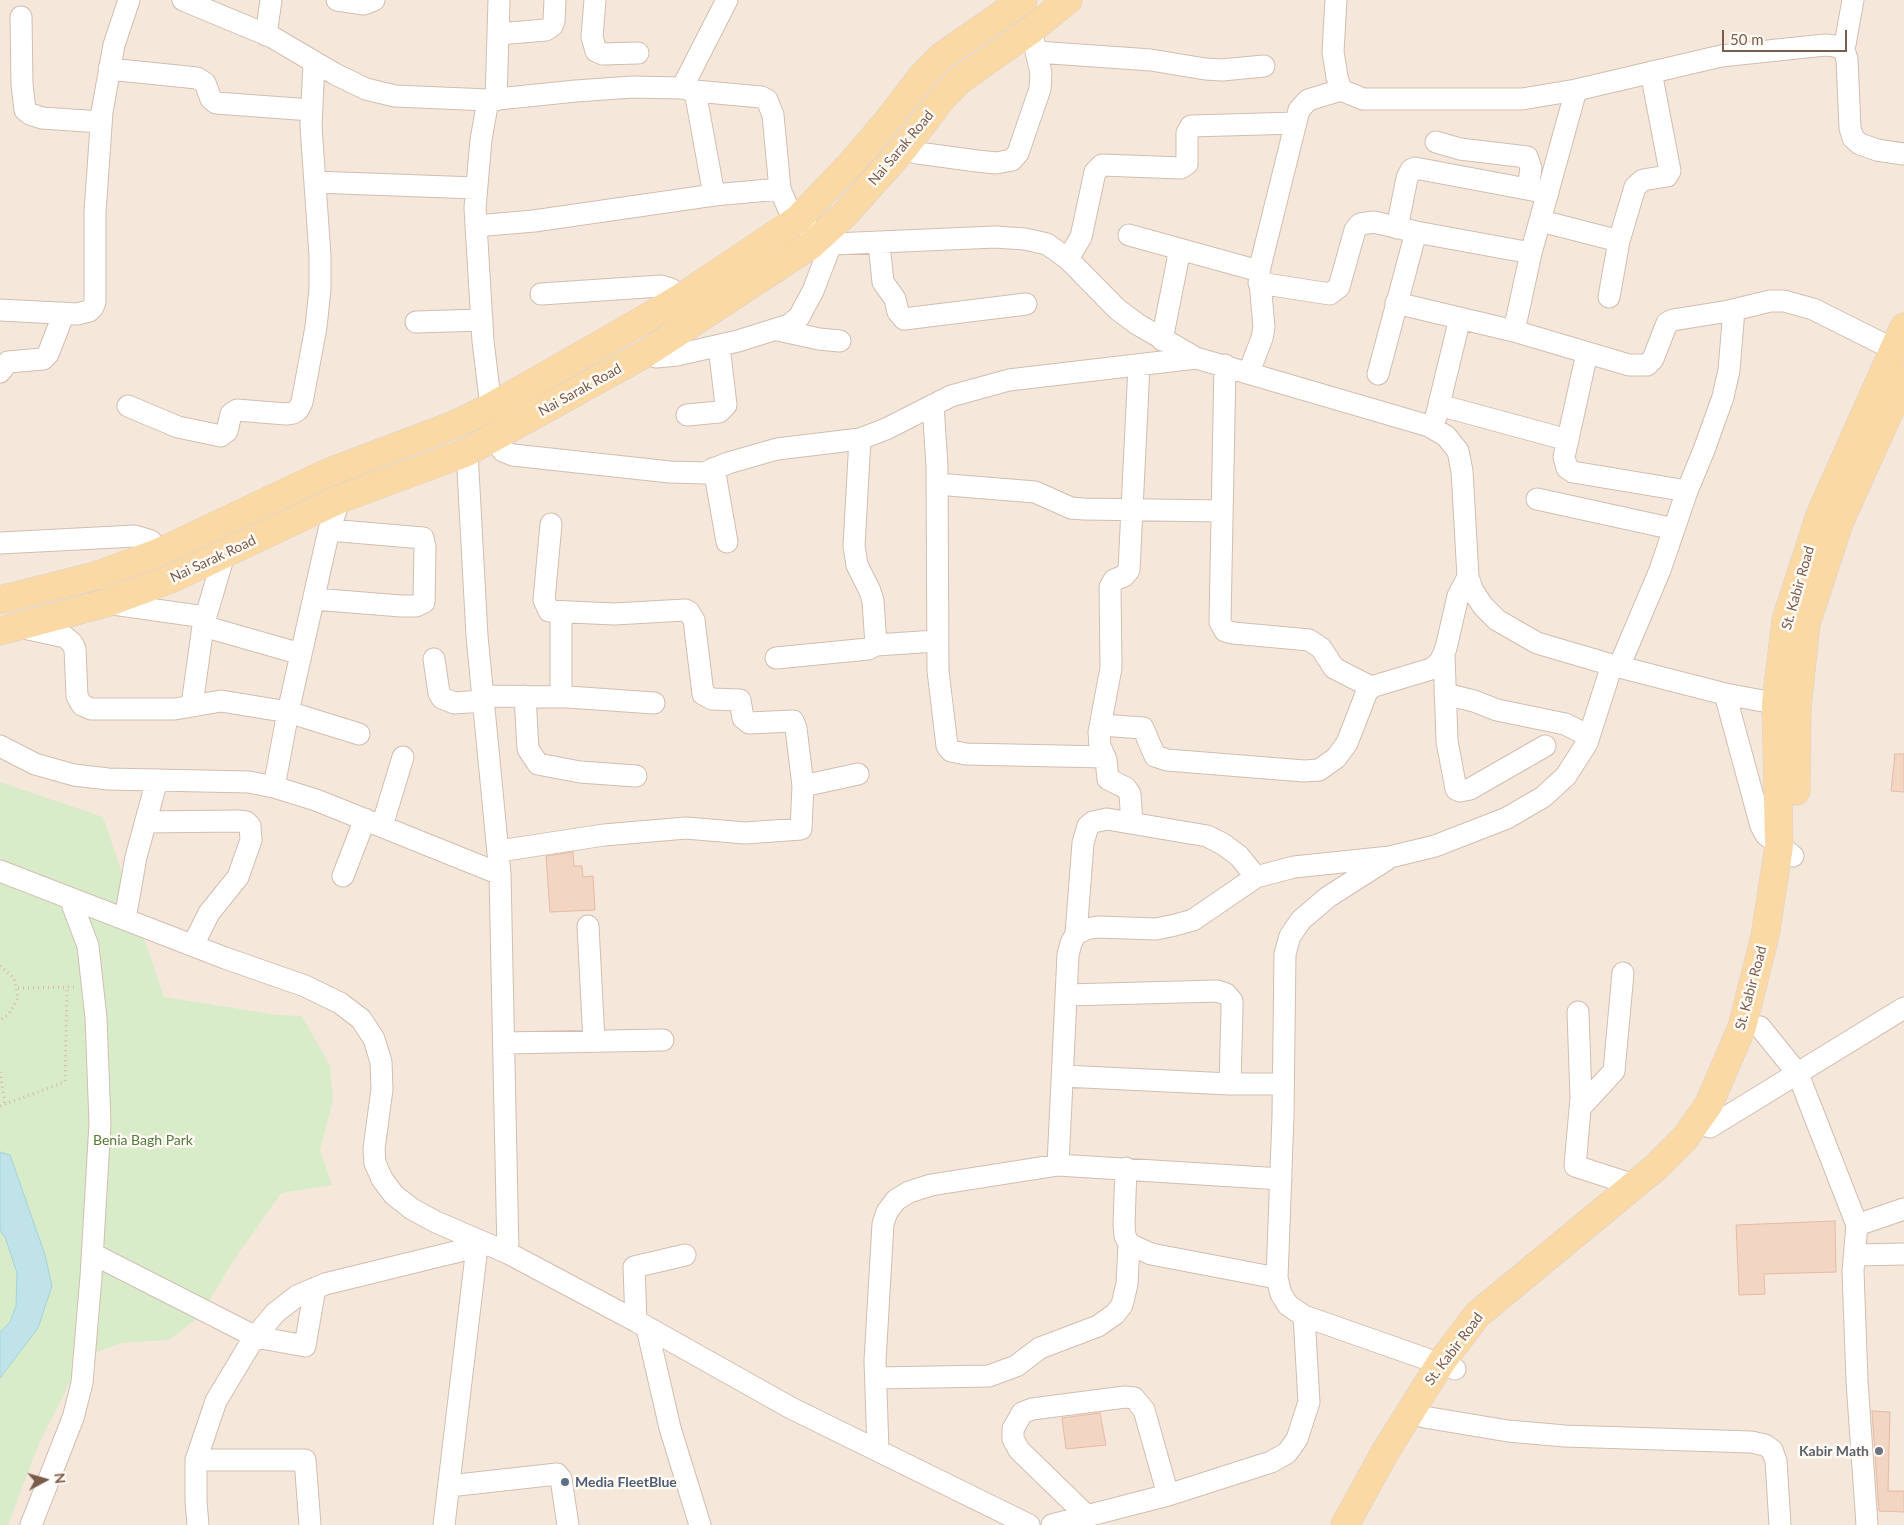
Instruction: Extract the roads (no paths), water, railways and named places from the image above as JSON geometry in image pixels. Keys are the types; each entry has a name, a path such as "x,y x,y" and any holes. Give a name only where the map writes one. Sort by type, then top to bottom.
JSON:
{"main road":[{"name":"Nai Sarak Road","path":"0,600 95,576 158,553 327,473 454,425 491,407 682,297 797,220 799,214 825,192 882,128 923,74 942,56 1023,0"},
{"name":"Nai Sarak Road","path":"4,631 106,603 171,579 340,499 467,452 646,353 820,242 903,149 944,96 960,80 1034,41 1068,0"},
{"name":"St. Kabir Road","path":"1344,1525 1384,1454 1448,1366 1509,1307 1644,1199 1692,1150 1710,1127 1760,1026 1781,936 1786,851 1786,620 1820,515 1899,338"},
{"name":"St. Kabir Road","path":"1787,706 1819,578 1839,523 1904,378"},
{"name":"St. Kabir Road","path":"1360,1525 1424,1417 1448,1366 1478,1314 1655,1168 1685,1138 1709,1104 1742,1027 1786,851"}],"street":[{"path":"0,310 83,313 93,307 95,302 95,212 101,122 109,69 129,0"},
{"path":"183,0 266,35 366,89 395,96 492,100 576,90 632,87 761,97 767,100 773,115 780,189 791,216 820,242 879,244 995,237 1025,239 1047,244 1068,259 1117,309 1162,340 1196,358 1249,372 1310,393 1433,428 1446,436 1458,451 1462,471 1468,577 1473,591 1497,620 1537,642 1616,666 1725,694 1787,706"},
{"path":"266,35 271,0"},
{"path":"337,0 364,4 374,0"},
{"path":"491,407 482,320 475,188 492,100 499,0"},
{"path":"498,34 546,30 552,26 554,21 555,0"},
{"path":"595,0 592,37 596,51 603,54 638,53"},
{"path":"714,195 688,90 727,0"},
{"path":"1336,0 1333,52 1341,90"},
{"path":"1853,0 1844,50 1847,59 1850,128 1853,138 1860,144 1877,150 1904,154"},
{"path":"21,17 22,84 26,110 30,114 42,118 101,122"},
{"path":"903,149 918,153 996,163 1012,160 1018,153 1040,90 1034,41 1205,69 1222,70 1264,66"},
{"path":"1249,372 1262,338 1264,326 1259,277 1299,110 1308,100 1341,90 1363,99 1376,100 1522,99 1576,90 1722,56 1825,45 1844,50"},
{"path":"128,406 178,427 221,436 227,432 231,414 237,410 286,414 294,413 298,410 302,402 314,336 320,289 320,256 311,110 314,62"},
{"path":"109,69 197,78 204,82 211,99 216,103 311,110"},
{"path":"1609,297 1619,241 1635,187 1643,180 1667,176 1670,170 1651,72"},
{"path":"1538,191 1576,90"},
{"path":"1068,259 1081,237 1095,172 1102,165 1181,168 1187,164 1187,133 1191,126 1296,123"},
{"path":"1436,142 1460,149 1527,157 1538,191 1541,221 1531,252 1514,331"},
{"path":"1378,374 1396,303 1406,230 1406,178 1411,170 1415,168 1538,191"},
{"path":"315,182 475,188"},
{"path":"476,226 534,221 714,195 780,189"},
{"path":"1541,221 1619,241"},
{"path":"1129,235 1180,249 1259,277 1330,294 1339,287 1355,230 1360,224 1374,222 1406,230 1531,252"},
{"path":"646,353 656,357 677,356 789,326 799,317 813,291 820,242"},
{"path":"879,244 883,282 895,299 898,312 904,319 1026,304"},
{"path":"1162,340 1180,249"},
{"path":"541,294 649,285 671,289 703,317"},
{"path":"1396,303 1514,331 1629,365 1647,364 1653,359 1667,323 1673,320 1734,310 1770,301 1794,303 1899,338"},
{"path":"1076,934 1086,929 1098,927 1156,929 1193,920 1256,877 1294,867 1390,857 1435,846 1507,818 1543,797 1566,776 1589,736 1616,666 1660,570 1687,491 1704,450 1723,397 1729,370 1734,310"},
{"path":"0,372 8,362 43,359 48,354 64,313"},
{"path":"1433,428 1460,318"},
{"path":"416,322 482,320"},
{"path":"778,330 819,339 840,341"},
{"path":"687,415 719,412 726,405 718,346"},
{"path":"1587,353 1568,440 1565,463 1567,468 1573,472 1687,491"},
{"path":"494,437 503,451 513,456 692,474 777,449 860,439 886,429 933,405 966,391 1009,380 1196,358"},
{"path":"1225,365 1220,622 1225,631 1309,640 1321,648 1334,668 1371,687"},
{"path":"1132,823 1130,794 1126,788 1110,782 1099,739 1111,668 1110,586 1114,580 1124,576 1129,570 1139,366"},
{"path":"933,405 937,484 936,641 945,741 950,751 966,754 1105,757"},
{"path":"1439,405 1568,440"},
{"path":"860,439 854,546 857,565 873,601 876,645"},
{"path":"467,452 483,699 500,874 508,1253"},
{"path":"714,468 727,542"},
{"path":"937,484 1035,492 1071,508 1132,511 1221,511"},
{"path":"274,788 288,712 329,530 340,499"},
{"path":"1537,499 1674,529"},
{"path":"498,851 604,835 686,828 745,833 800,829 803,786 796,728 793,721 749,723 743,718 740,700 712,699 703,694 694,620 690,612 685,610 614,614 549,611 544,600 551,524"},
{"path":"314,599 401,606 416,606 424,602 425,547 423,538 329,530"},
{"path":"0,543 135,536 151,541 158,553"},
{"path":"192,705 204,622 224,555"},
{"path":"1468,577 1458,596 1444,655 1450,766 1454,784 1460,791 1470,789 1545,746"},
{"path":"106,603 204,622 301,654"},
{"path":"561,613 561,697"},
{"path":"4,631 65,637 72,643 75,649 77,696 82,704 91,709 174,709 221,701 288,712 359,734"},
{"path":"776,658 868,649 876,645 936,641"},
{"path":"1101,725 1143,728 1155,756 1167,760 1304,771 1320,770 1336,758 1347,742 1366,694 1371,687 1431,669 1440,662 1444,655"},
{"path":"434,659 439,693 442,698 454,702 525,696 654,703"},
{"path":"1445,694 1474,700 1496,710 1565,724 1589,736"},
{"path":"1725,694 1755,811 1766,835 1786,851"},
{"path":"525,696 528,749 538,764 580,772 636,776"},
{"path":"0,746 35,764 74,775 108,779 249,782 274,788 316,800 500,874"},
{"path":"343,876 373,823 403,757"},
{"path":"803,786 858,774"},
{"path":"125,920 135,865 157,780"},
{"path":"1058,1165 1068,955 1076,934 1083,843 1088,826 1099,820 1132,823 1207,836 1223,844 1239,856 1256,877"},
{"path":"146,822 237,821 246,822 250,826 251,840 238,878 209,913 193,945"},
{"path":"1390,857 1328,897 1301,920 1290,936 1284,963 1281,1179 1277,1278 1281,1294 1288,1305 1304,1316 1448,1366"},
{"path":"0,871 125,920 305,986 340,1003 360,1019 374,1039 381,1062 382,1089 374,1149 375,1163 382,1179 394,1195 412,1209 482,1245 508,1253 641,1324 791,1408 1028,1525"},
{"path":"31,1525 73,1418 82,1383 93,1254 100,1123 94,986 88,946 70,898"},
{"path":"588,926 594,1041"},
{"path":"1580,1108 1614,1071 1623,973"},
{"path":"1067,996 1217,991 1226,994 1232,1001 1230,1084"},
{"path":"1710,1127 1904,1008"},
{"path":"1578,1012 1580,1108 1576,1166 1634,1185"},
{"path":"1760,1026 1798,1074 1858,1225 1853,1271 1857,1381 1867,1525"},
{"path":"504,1043 663,1040"},
{"path":"1063,1076 1230,1084 1282,1084"},
{"path":"878,1450 876,1378 883,1224 887,1212 896,1200 909,1192 930,1185 1058,1165 1281,1179"},
{"path":"876,1378 989,1376 1016,1366 1040,1348 1098,1326 1115,1314 1122,1306 1127,1284 1129,1244 1125,1236 1124,1224 1126,1168"},
{"path":"1858,1225 1904,1209"},
{"path":"1129,1244 1151,1254 1174,1260 1277,1278"},
{"path":"198,1525 196,1460 216,1401 256,1336 275,1313 297,1296 315,1288 400,1264 482,1245"},
{"path":"444,1525 482,1245"},
{"path":"93,1254 256,1336 305,1346 315,1288"},
{"path":"1856,1255 1904,1254"},
{"path":"685,1255 634,1266 641,1324 700,1525"},
{"path":"1052,1525 1168,1496 1271,1462 1286,1453 1297,1439 1308,1402 1304,1316"},
{"path":"1086,1515 1019,1450 1013,1439 1013,1429 1022,1414 1032,1409 1126,1397 1134,1398 1144,1410 1168,1496"},
{"path":"1424,1417 1508,1431 1556,1435 1751,1442 1765,1445 1772,1450 1776,1461 1780,1525"},
{"path":"196,1460 306,1460 310,1525"},
{"path":"449,1486 557,1474 561,1480 568,1525"}],"water":[{"path":"0,1152 10,1155 45,1255 52,1286 38,1328 0,1378 0,1332 10,1322 16,1306 17,1273 5,1237 0,1231"}],"place":[{"name":"Kabir Math","path":"1879,1451"},
{"name":"Media FleetBlue","path":"565,1482"}],"park label":[{"name":"Benia Bagh Park","path":"143,1140"}]}
